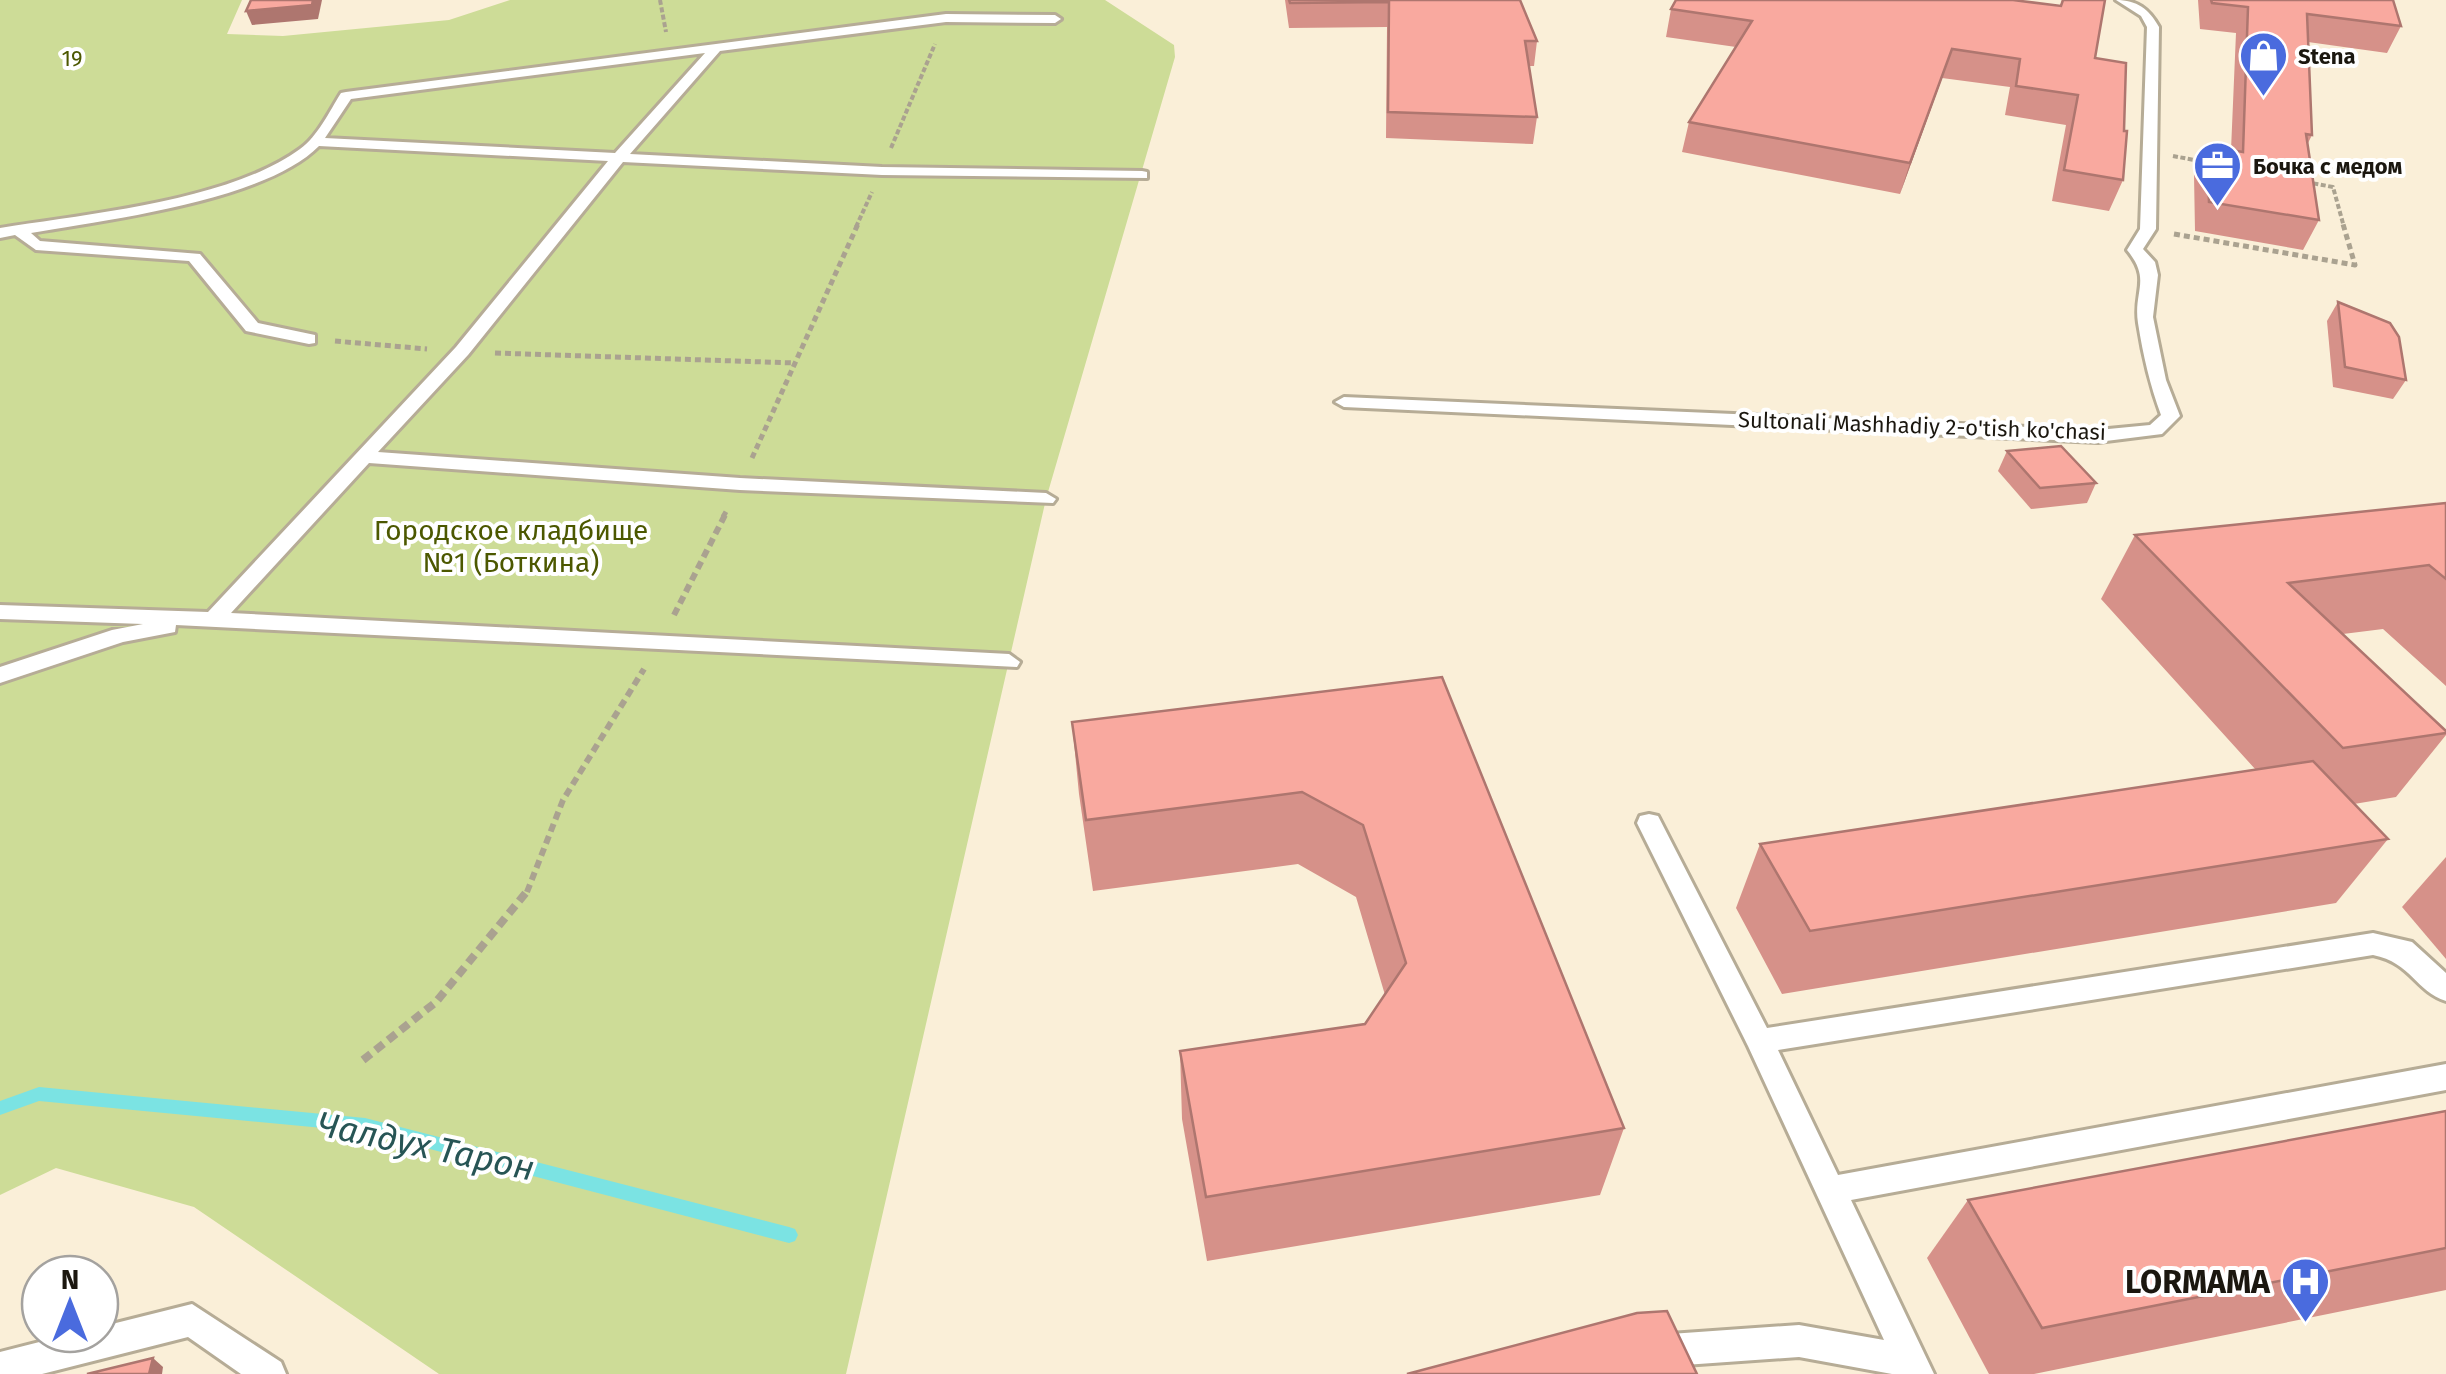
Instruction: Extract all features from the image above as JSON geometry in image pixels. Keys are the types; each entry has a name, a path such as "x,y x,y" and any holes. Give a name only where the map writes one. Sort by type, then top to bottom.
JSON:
{"lane":[{"name":"Sultonali Mashhadiy 2-o'tish ko'chasi","path":"1344,402 1964,432 2098,436 2155,430 2171,416 2157,380 2145,318 2150,275 2147,262 2135,250 2148,229 2153,27 2146,14 2122,0"},
{"path":"0,233 212,191 278,168 315,142 346,96 946,18 1055,19"},
{"path":"0,675 120,635 212,618 462,352 622,154 717,47"},
{"path":"315,142 622,154 882,170 1142,175"},
{"path":"22,229 22,236 36,244 194,257 252,327 309,339"},
{"path":"364,457 740,484 1046,499"},
{"path":"0,612 212,618 1010,662"},
{"path":"1649,823 1760,1042 1914,1367"},
{"path":"1760,1042 2373,944 2403,950 2446,990"},
{"path":"1831,1190 2446,1077"},
{"path":"0,1368 192,1320 269,1374"},
{"path":"1630,1352 1799,1341 1914,1367"}],"path":[{"path":"363,1060 436,1002 532,886 563,800 661,642 740,484 946,18"},
{"path":"2152,152 2206,162"},
{"path":"2148,229 2355,265 2333,187 2296,180"},
{"path":"309,339 462,352 794,363"}],"green space":[{"name":"Городское кладбище №1 (Боткина)","path":"0,0 242,0 227,34 283,36 449,20 510,0 1105,0 1174,45 1175,57 1046,499 846,1374 439,1374 194,1207 56,1168 0,1195"}],"building":[{"path":"251,0 313,0 312,5 246,11"},
{"path":"1289,0 1520,0 1537,41 1525,41 1537,117 1388,112 1389,2"},
{"path":"1676,0 2013,0 2061,6 2063,0 2105,0 2095,58 2126,63 2123,180 2064,170 2078,95 2016,86 2020,59 1952,49 1910,163 1689,122 1752,21 1671,9"},
{"path":"2211,0 2393,0 2401,26 2307,14 2312,135 2306,134 2319,220 2209,202 2207,146 2243,152 2248,7"},
{"path":"2338,302 2390,323 2399,337 2406,380 2345,367"},
{"path":"2061,446 2096,483 2040,488 2007,451"},
{"path":"2446,503 2446,579 2429,565 2288,583 2446,731 2343,748 2135,535"},
{"path":"1442,677 1624,1128 1206,1197 1180,1051 1365,1024 1406,963 1363,825 1302,792 1086,820 1072,722"},
{"path":"2313,761 2388,839 1810,931 1760,844"},
{"path":"2446,1111 2446,1248 2042,1328 1968,1200"},
{"path":"1667,1311 1697,1374 1407,1374 1637,1313"},
{"path":"153,1358 149,1374 87,1374"}],"waterway":[{"name":"Чалдух Тарон","path":"0,1108 39,1094 365,1125 789,1235"}],"place":[{"name":"Stena","path":"2263,98"},
{"name":"Бочка с медом","path":"2218,208"},
{"name":"LORMAMA","path":"2305,1324"}],"park label":[{"name":"19","path":"72,58"}]}
